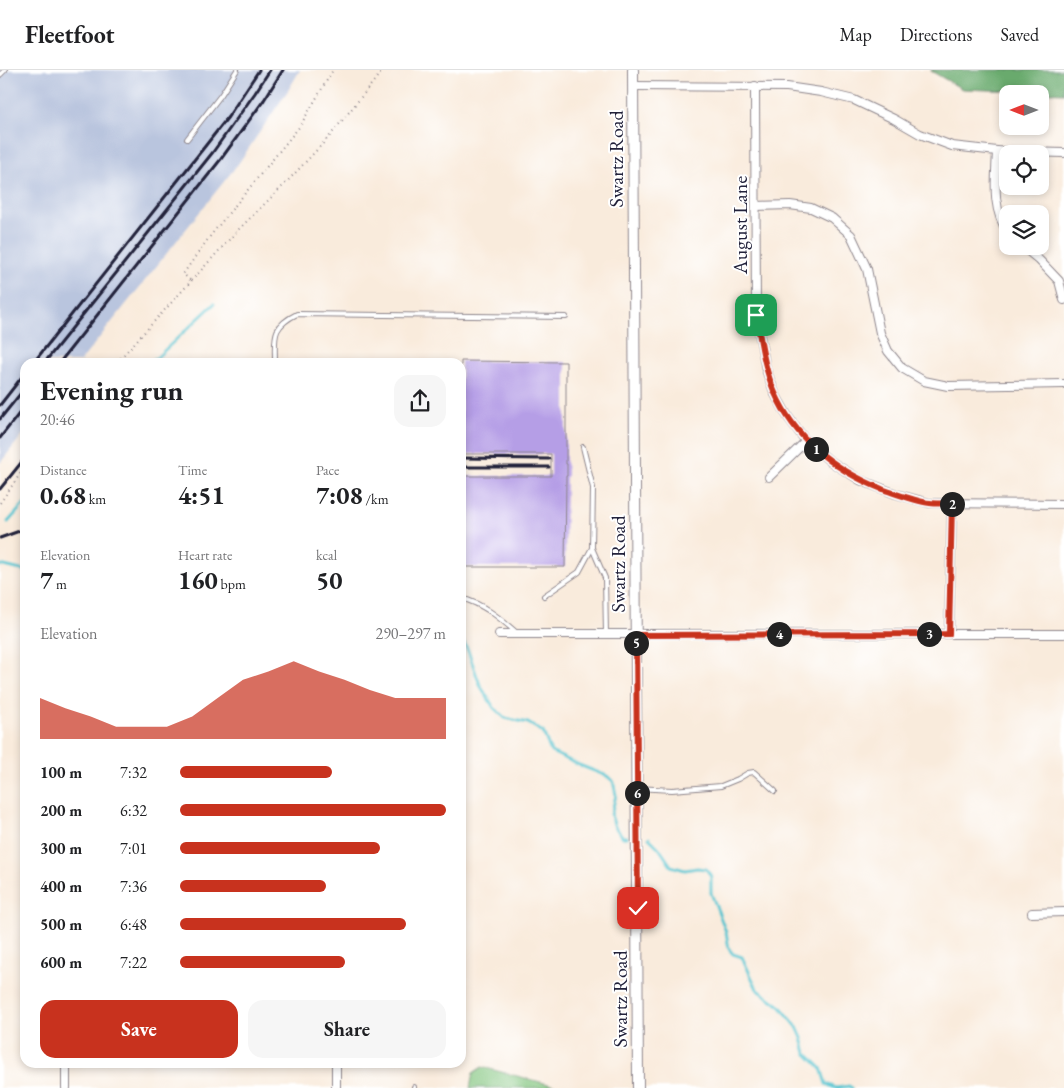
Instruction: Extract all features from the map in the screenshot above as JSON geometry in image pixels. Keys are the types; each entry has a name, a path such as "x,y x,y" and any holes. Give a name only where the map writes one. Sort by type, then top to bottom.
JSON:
{"street":[{"name":"Swartz Road","path":"633,70 638,1088"},
{"path":"633,86 787,87 821,92 854,100 920,134 952,146 997,151 1064,153"},
{"name":"August Lane","path":"755,86 756,315 766,369 788,417 806,441 830,461 860,480 896,494 929,503 1064,504"},
{"path":"997,151 996,195 999,215"},
{"path":"756,206 790,205 811,208 832,218 850,235 867,269 880,333 888,351 902,368 924,381 948,386 1064,384"},
{"path":"1033,255 1059,281 1064,300"},
{"path":"769,477 806,441"},
{"path":"949,634 952,504"},
{"path":"499,634 1064,634"},
{"path":"1032,913 1064,912"},
{"path":"66,1068 66,1088"},
{"path":"336,1068 336,1088"}],"lane":[{"path":"0,76 5,70"},
{"path":"187,139 221,95 237,70"},
{"path":"274,358 275,336 279,326 297,314 566,317"},
{"path":"583,447 593,488 592,548 605,578 606,635"},
{"path":"544,596 579,572 592,548"},
{"path":"466,599 498,616 520,635"},
{"path":"637,788 672,790 721,786 754,772 775,791"}],"path":[{"path":"191,281 183,274 211,235 300,126 333,70"},
{"path":"121,358 238,230 329,137 383,70"},
{"path":"0,504 20,474"}],"shaded area":[{"path":"0,70 300,70 238,164 83,358 20,358 20,438 0,463"}],"green space":[{"path":"1064,70 1064,93 1049,92 1049,85 999,85 999,90 962,89 931,71"},
{"path":"482,1067 564,1088 470,1088 473,1073"}],"building":[{"path":"466,361 566,362 567,476 565,567 466,567 466,476 551,476 551,454 466,454"}],"waterway":[{"path":"156,358 214,304"},
{"path":"8,522 20,509"},
{"path":"0,565 20,570"},
{"path":"466,646 480,685 494,708 505,718 528,723 543,732 551,752 607,776 613,781 616,795 611,815 615,827 623,837 627,837"},
{"path":"649,838 659,848 671,866 685,870 706,869 711,876 711,893 726,932 729,949 733,954 742,957 757,989 780,1006 797,1027 806,1053 821,1068 826,1084 836,1088 849,1086 852,1088"}],"railway":[{"path":"37,358 228,117 259,70"},
{"path":"48,358 213,152 270,70"},
{"path":"63,358 221,159 264,100 283,70"},
{"path":"0,405 20,379"},
{"path":"0,419 20,394"},
{"path":"0,438 20,412"},
{"path":"466,458 549,459"},
{"path":"0,489 20,464"},
{"path":"466,467 549,467"},
{"path":"0,538 20,531"}],"route":[{"path":"638,908 636,635 949,634 952,504 929,503 896,494 860,480 830,461 806,441 788,417 766,369 756,315"}]}
